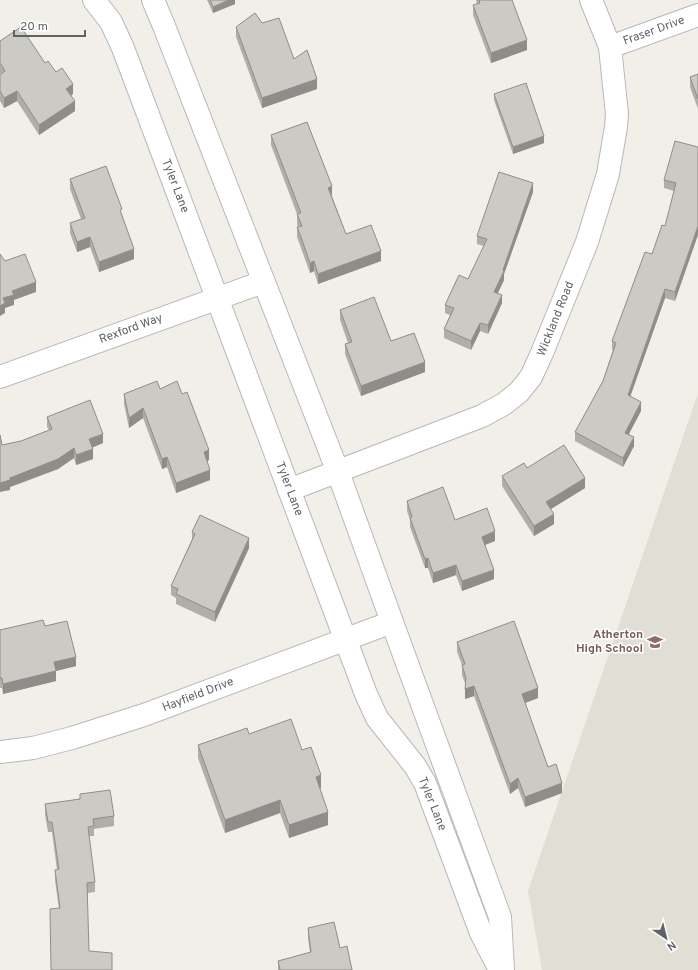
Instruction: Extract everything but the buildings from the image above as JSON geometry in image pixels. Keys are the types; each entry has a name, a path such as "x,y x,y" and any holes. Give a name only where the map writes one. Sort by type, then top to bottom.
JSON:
{"street":[{"name":"Tyler Lane","path":"94,0 111,22 123,48 366,694 377,718 415,766 426,783 481,933 500,970"},
{"name":"Tyler Lane","path":"153,0 338,472 500,916 503,970"},
{"name":"Wickland Road","path":"289,490 482,416 504,404 518,392 530,377 542,353 587,242 608,174 616,127 617,114 610,47 590,0"},
{"name":"Fraser Drive","path":"610,47 698,15"},
{"name":"Rexford Way","path":"0,377 263,282"},
{"name":"Hayfield Drive","path":"0,752 33,748 144,715 392,622"},
{"path":"458,872 481,864"}],"shaded area":[{"name":"Atherton High School","path":"698,393 698,970 542,970 528,891"}],"place":[{"name":"Atherton High School","path":"655,642"}]}
